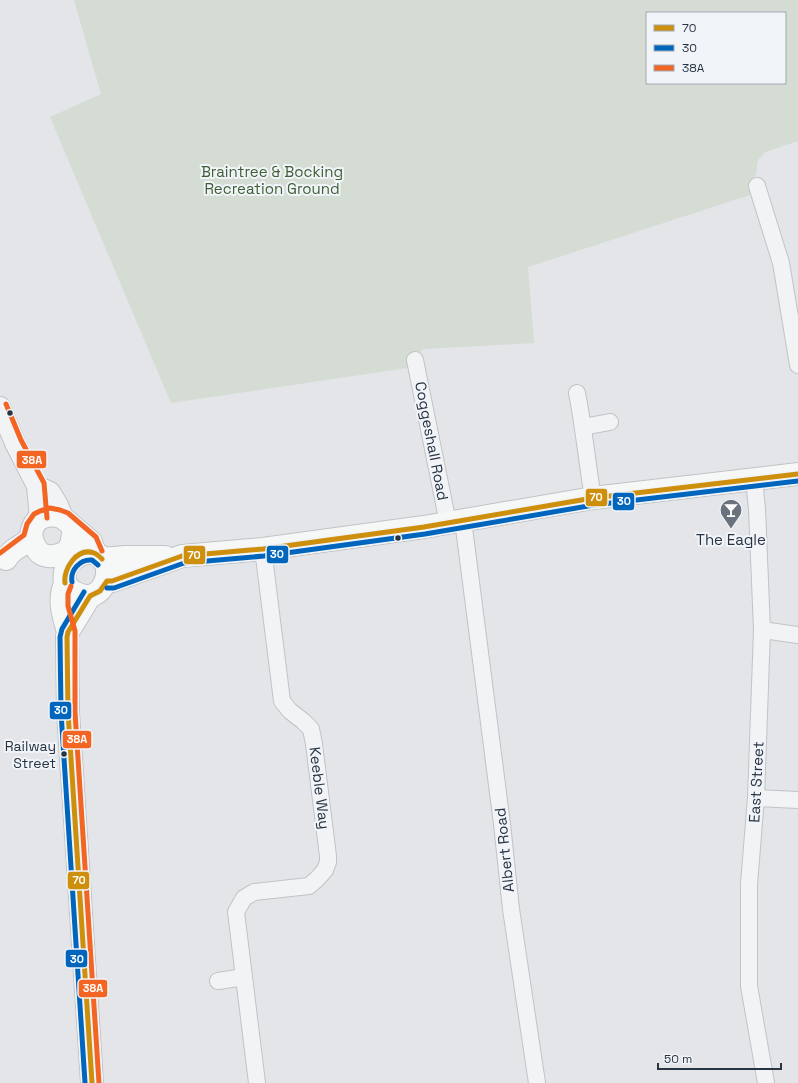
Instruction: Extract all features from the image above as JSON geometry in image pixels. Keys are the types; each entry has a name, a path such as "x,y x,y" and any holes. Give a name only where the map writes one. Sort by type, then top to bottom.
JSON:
{"main road":[{"path":"92,1083 69,733 68,632 61,607 61,593 65,573 73,560 84,553 99,556 126,557 182,556 263,549 456,522 592,498 798,474"},
{"path":"3,560 21,561 39,541 49,515 59,516 91,542 108,570 107,581 100,591 90,596 79,595 70,590 64,581 45,566 39,541"},
{"path":"39,541 58,556 70,548 73,534 67,522"},
{"path":"107,581 112,581 182,556"},
{"path":"68,632 90,596"}],"street":[{"path":"757,186 781,263 798,365"},
{"name":"Coggeshall Road","path":"415,360 456,522"},
{"path":"578,393 592,498"},
{"path":"0,407 15,443 37,486 39,541"},
{"path":"583,427 610,422"},
{"name":"East Street","path":"754,479 757,509 762,630 756,798 749,884 749,986 766,1083"},
{"path":"37,486 50,492 67,522"},
{"name":"Albert Road","path":"456,522 502,824 511,909 537,1083"},
{"name":"Keeble Way","path":"257,1083 236,912 244,898 254,892 309,886 325,870 328,862 311,730 303,721 290,711 282,700 263,549"},
{"path":"762,630 798,635"},
{"path":"756,798 798,800"},
{"path":"218,981 244,976"}],"green space":[{"name":"Braintree & Bocking Recreation Ground","path":"74,0 798,0 798,141 765,152 758,160 753,194 528,267 534,343 423,349 407,368 171,403 50,117 101,94"}],"transit line":[{"name":"38A","path":"6,404 21,440 44,483 47,518"},
{"name":"70","path":"92,1083 68,712 67,637 68,632 90,596 100,591 107,581 112,581 182,556 263,549 424,527 593,498 798,474"},
{"name":"30","path":"107,588 114,588 184,563 264,556 425,534 594,505 798,481"},
{"name":"38A","path":"0,553 24,535 27,524 34,514 50,508 68,513 96,537 102,551"},
{"name":"70","path":"65,583 66,572 72,560 77,556 88,552 95,553 102,559"},
{"name":"30","path":"72,582 74,570 80,563 92,560 98,565"},
{"name":"38A","path":"71,586 68,594 68,606 75,631 75,712 99,1083"},
{"name":"30","path":"84,592 62,629 60,637 61,712 85,1083"}],"place":[{"name":"The Eagle","path":"731,530"},
{"name":"Railway Street","path":"64,754"}]}
